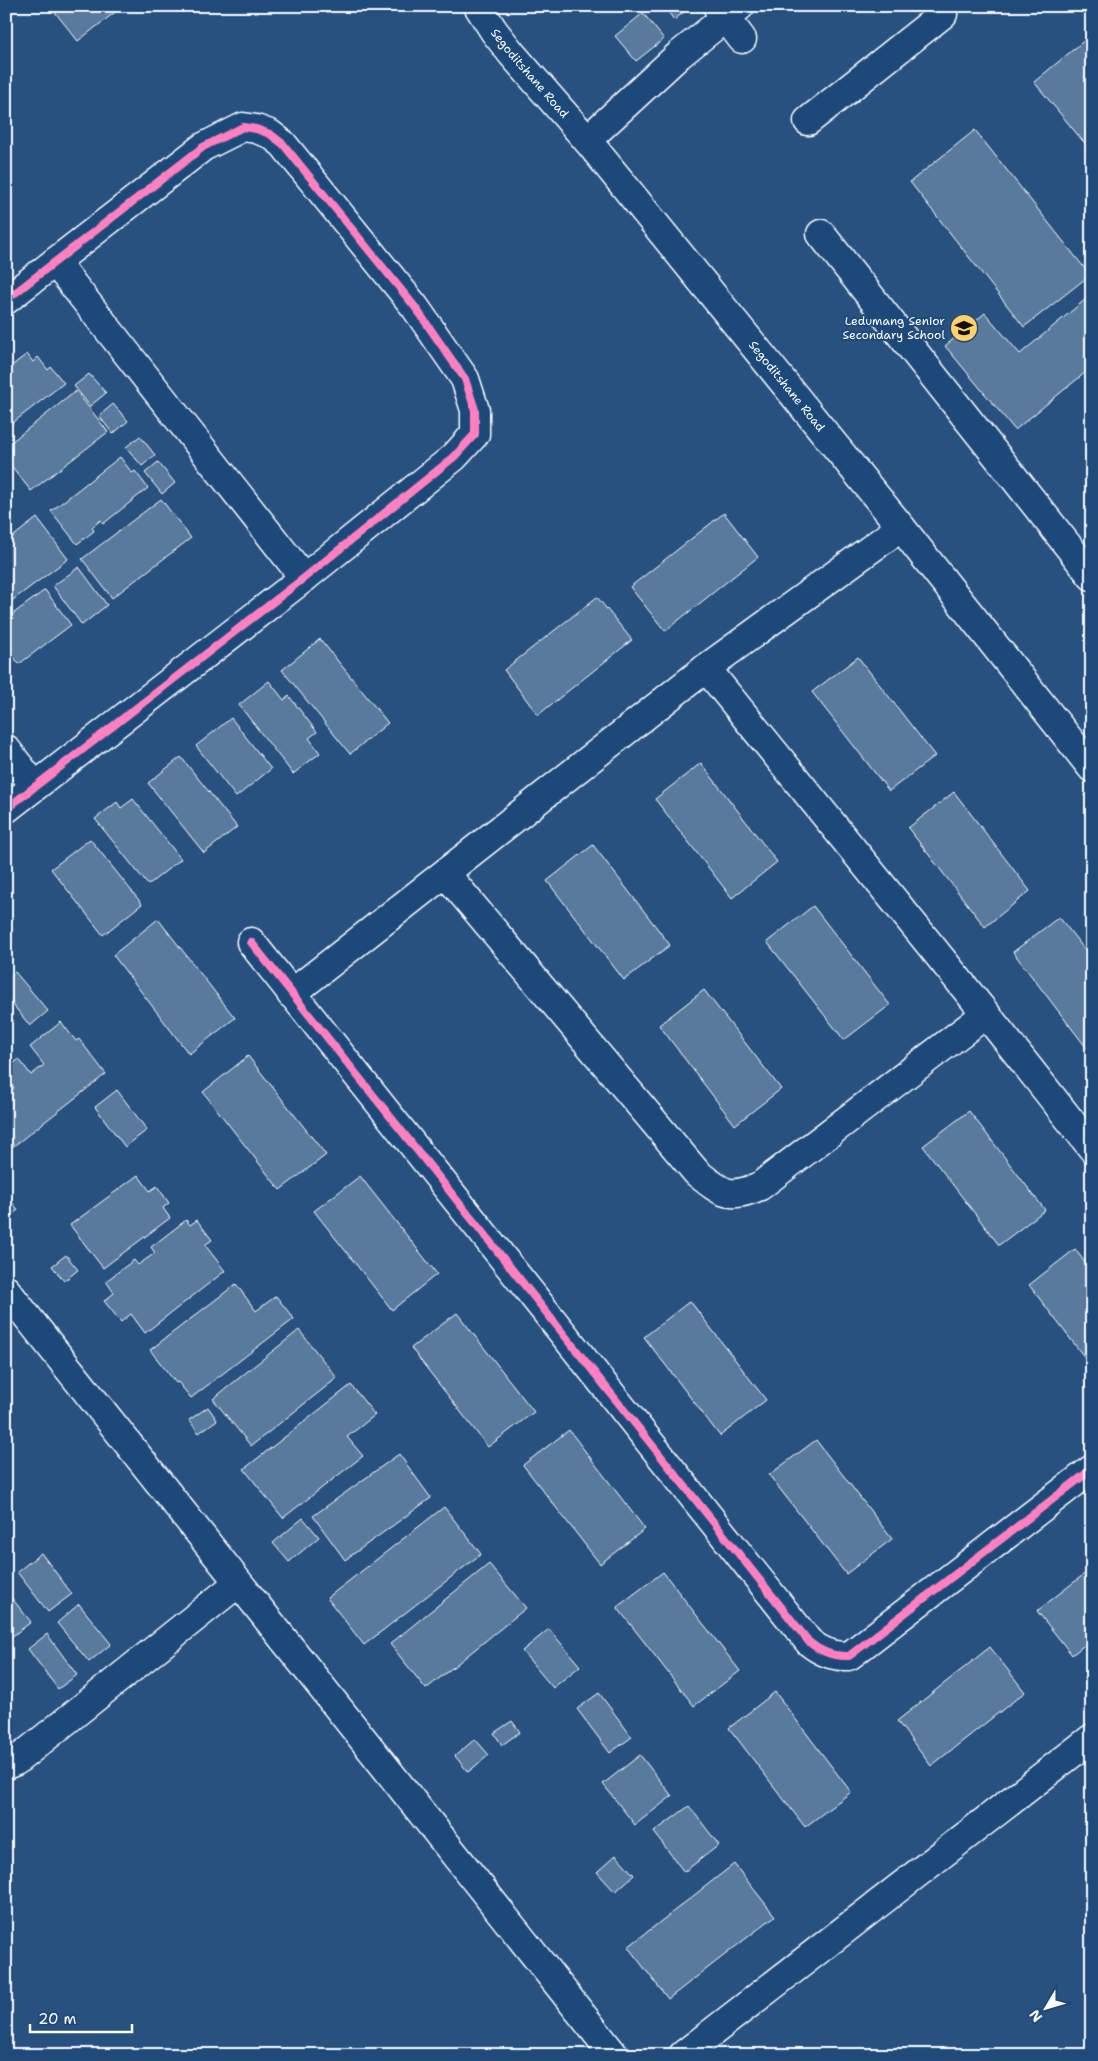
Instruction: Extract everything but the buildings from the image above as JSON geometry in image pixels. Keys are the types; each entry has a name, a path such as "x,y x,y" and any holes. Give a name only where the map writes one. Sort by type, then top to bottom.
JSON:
{"street":[{"name":"Segoditshane Road","path":"478,6 512,54 587,140 1092,768"},
{"path":"587,140 728,10 742,39"},
{"path":"808,121 942,14"},
{"path":"6,300 203,147 243,127 256,128 270,134 283,144 415,307 465,379 476,410 475,434 454,457 304,578 6,809"},
{"path":"821,234 1092,576"},
{"path":"55,262 304,578"},
{"path":"291,994 706,668 900,527"},
{"path":"706,668 1089,1139"},
{"path":"6,749 35,786"},
{"path":"446,874 696,1173 712,1186 730,1195 745,1193 760,1186 986,1014"},
{"path":"251,942 802,1634 818,1650 838,1657 849,1656 1092,1469"},
{"path":"6,1290 614,2055"},
{"path":"6,1765 16,1762 238,1583"},
{"path":"682,2055 1092,1738"}],"cycle path":[{"path":"6,300 203,147 243,127 256,129 270,134 283,144 415,307 465,379 475,410 475,434 454,457 304,578 6,809"},
{"path":"251,942 809,1642 818,1649 832,1655 849,1656 1092,1469"}],"place":[{"name":"Ledumang Senior Secondary School","path":"964,328"}]}
